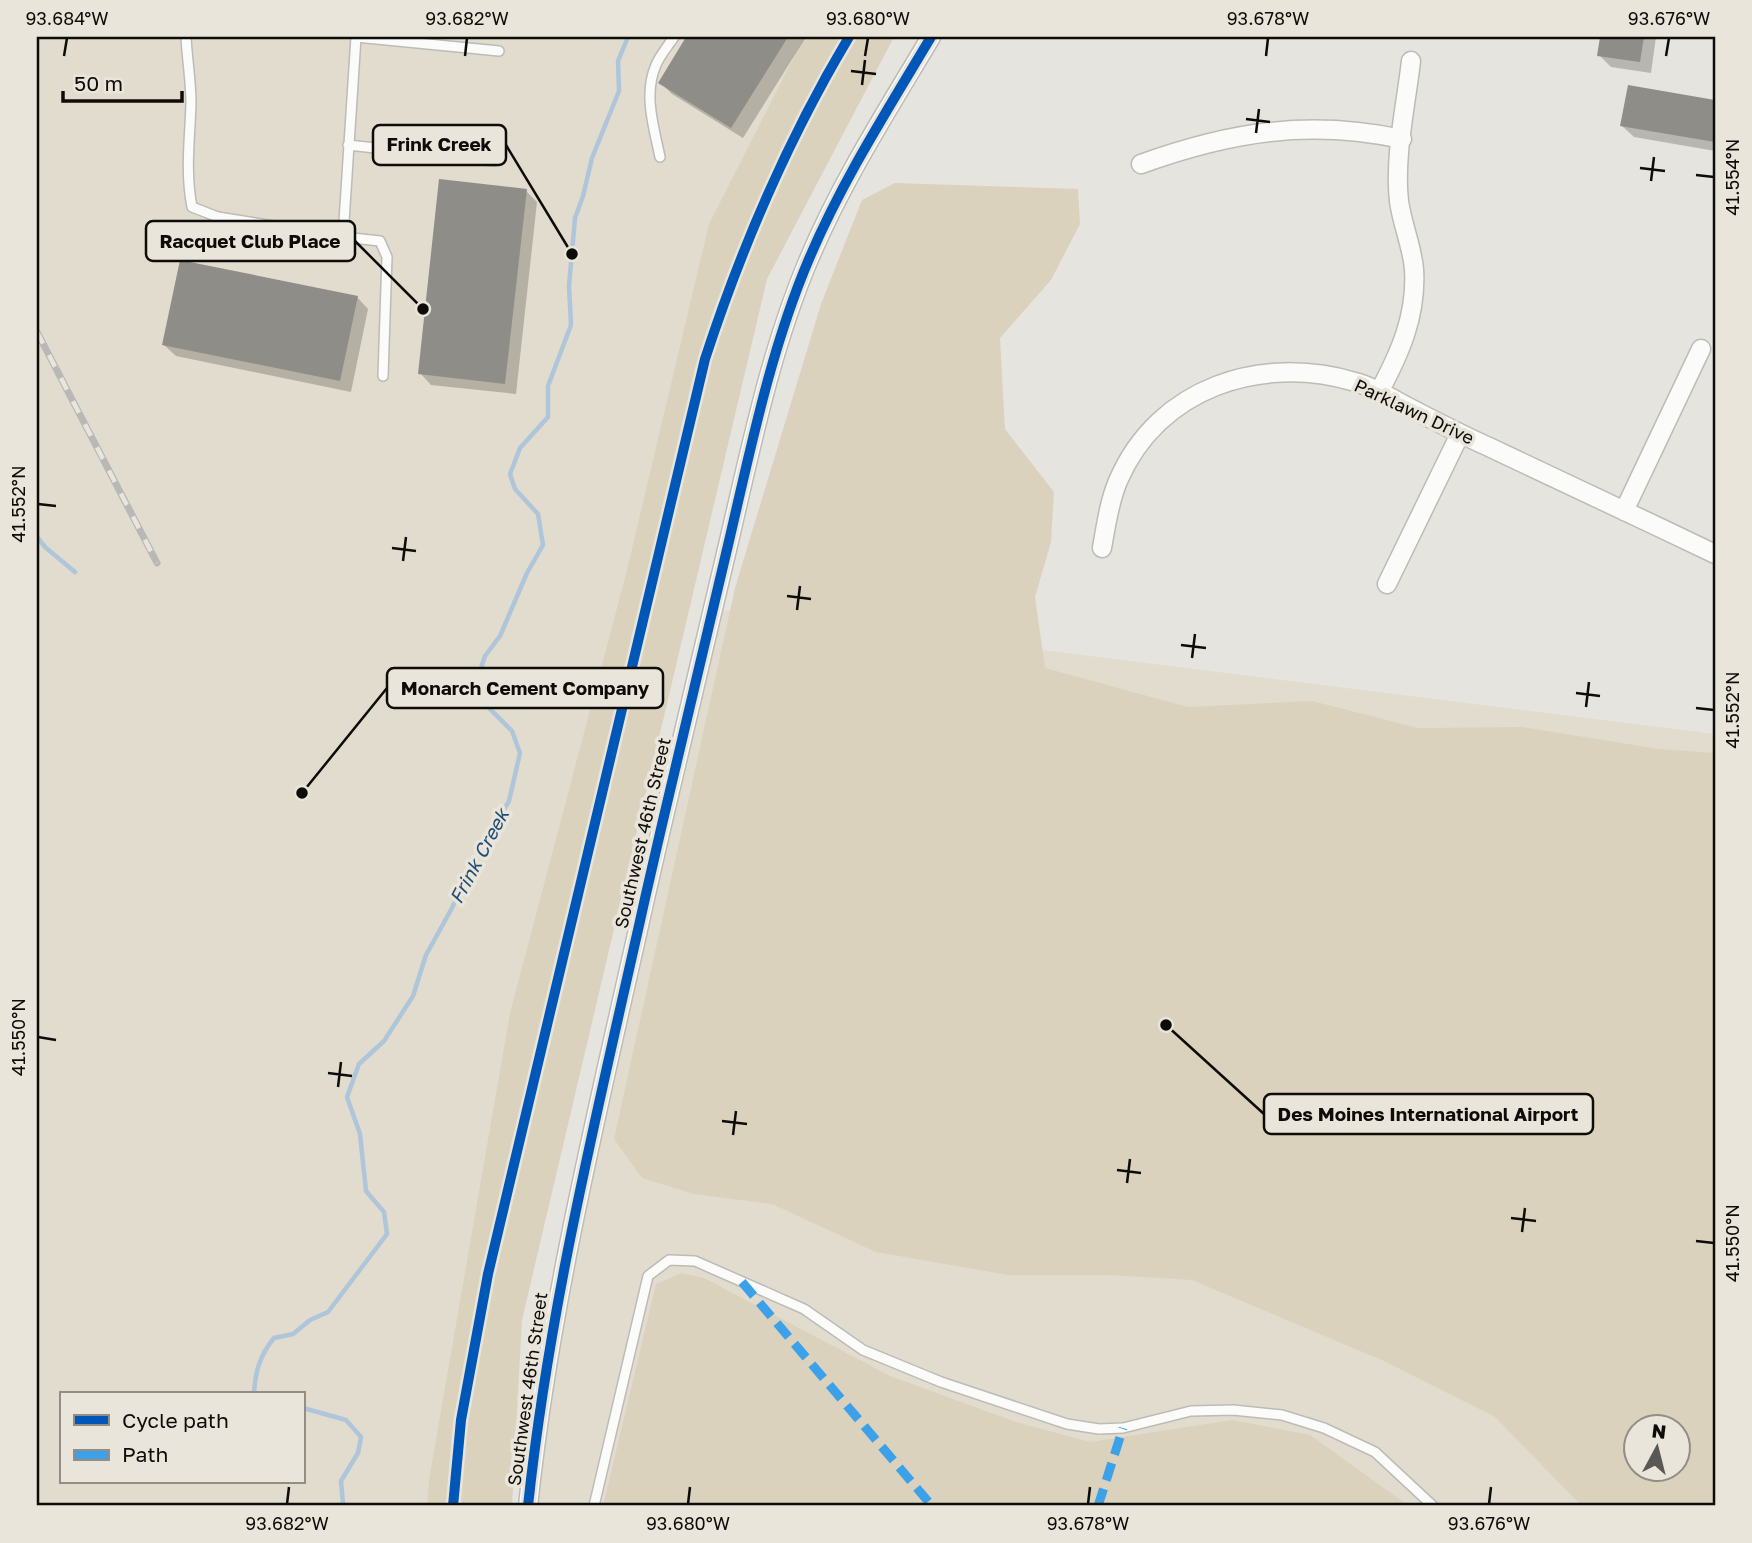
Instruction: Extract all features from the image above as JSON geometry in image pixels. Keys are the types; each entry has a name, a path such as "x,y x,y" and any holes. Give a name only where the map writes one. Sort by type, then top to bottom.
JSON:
{"street":[{"name":"Southwest 46th Street","path":"528,1506 538,1416 571,1229 672,782 773,365 807,262 835,201 931,37"},
{"path":"1379,392 1405,339 1413,304 1413,269 1399,202 1398,170 1411,61"},
{"path":"1141,164 1208,142 1272,130 1316,129 1402,139"},
{"path":"1624,511 1701,349"},
{"name":"Parklawn Drive","path":"1102,548 1119,478 1138,446 1159,423 1193,397 1227,382 1281,371 1320,373 1358,383 1715,555"},
{"path":"1387,584 1460,434"}],"lane":[{"path":"186,37 191,101 187,151 192,206 218,217 380,241 387,257 383,376"},
{"path":"343,237 356,37 499,51"},
{"path":"660,157 651,110 650,87 656,65 674,37"},
{"path":"348,145 494,161"},
{"path":"594,1506 648,1276 654,1269 670,1260 695,1261 804,1309 874,1355 941,1382 1068,1424 1099,1429 1123,1428 1191,1411 1233,1410 1282,1415 1324,1428 1375,1452 1433,1506"}],"shaded area":[{"path":"37,37 804,37 709,224 429,1480 427,1506 37,1506"},
{"path":"804,37 894,37 767,279 522,1320 512,1506 427,1506 429,1480 510,1013 626,574 709,224"},
{"path":"895,183 1078,189 1080,224 1051,280 1000,338 1005,429 1054,492 1051,542 1035,597 1045,668 1188,707 1312,701 1418,728 1523,727 1659,749 1715,753 1715,1506 1582,1506 1495,1417 1384,1361 1192,1280 1111,1275 1008,1275 876,1252 772,1204 694,1194 642,1178 614,1139 735,588 821,304 862,200"},
{"path":"713,609 1715,734 1715,1506 528,1506 538,1416"},
{"path":"682,1273 704,1278 890,1376 1016,1422 1090,1442 1232,1420 1310,1435 1409,1506 603,1506 656,1284"}],"building":[{"path":"686,37 788,37 731,128 658,83"},
{"path":"1600,37 1644,37 1640,62 1597,56"},
{"path":"1628,85 1715,100 1715,142 1620,126"},
{"path":"439,179 527,189 505,384 418,374"},
{"path":"180,260 358,296 340,381 162,345"}],"waterway":[{"name":"Frink Creek","path":"254,1392 259,1364 274,1338 293,1334 310,1320 328,1312 387,1234 384,1212 366,1191 360,1134 347,1097 359,1064 384,1041 413,996 426,955 471,866 509,801 520,753 512,731 482,701 477,680 485,656 500,636 527,573 543,545 538,514 515,489 510,474 520,448 548,417 548,386 571,325 569,286 575,218 592,158 619,91 618,61 628,37"},
{"path":"37,537 75,572"},
{"name":"Frink Creek","path":"304,1408 346,1420 361,1437 358,1453 341,1481 343,1504 347,1506"}],"railway":[{"path":"37,332 157,563"}],"marked path":[{"path":"742,1282 932,1506"},
{"path":"1098,1506 1123,1428"}],"cycle path":[{"path":"453,1506 461,1420 488,1274 705,359 768,194 806,114 849,37"},
{"path":"528,1506 549,1352 578,1198 656,850 763,398 784,327 822,230 866,146 931,37"}],"place":[{"name":"Frink Creek","path":"572,254"},
{"name":"Racquet Club Place","path":"423,309"},
{"name":"Monarch Cement Company","path":"302,793"},
{"name":"Des Moines International Airport","path":"1166,1025"}]}
